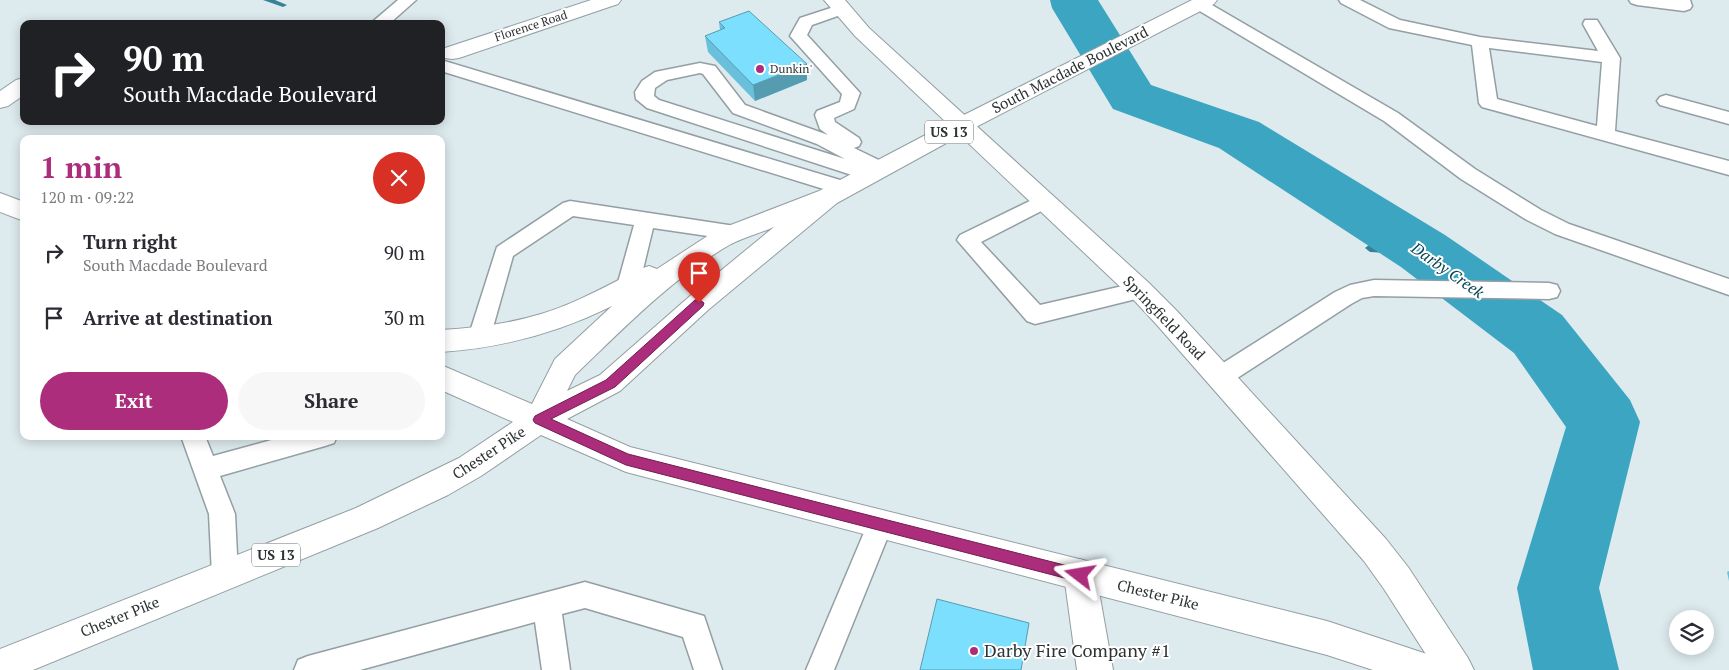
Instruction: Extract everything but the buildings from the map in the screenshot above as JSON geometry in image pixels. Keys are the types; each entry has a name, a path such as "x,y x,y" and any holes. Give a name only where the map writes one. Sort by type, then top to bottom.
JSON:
{"main road":[{"name":"Florence Road","path":"447,59 611,0"},
{"name":"South Macdade Boulevard","path":"539,420 565,367 647,290 698,253 724,237 836,193 962,125 1203,2"},
{"name":"Springfield Road","path":"838,5 862,32 1140,290 1220,376 1375,550 1396,578 1456,670"},
{"path":"0,101 20,88"},
{"name":"South Macdade Boulevard","path":"539,420 610,383 699,303 836,193"},
{"path":"0,202 20,210"},
{"path":"445,341 517,332 560,318 698,253"},
{"path":"445,379 539,420"},
{"name":"Chester Pike","path":"0,666 367,518 411,498 470,467 539,420 626,459 1327,638 1428,670"},
{"path":"1080,575 1095,670"}],"lane":[{"path":"383,20 408,0"},
{"path":"1347,0 1395,24 1480,42 1611,58"},
{"path":"1637,0 1684,6 1682,0"},
{"path":"1203,2 1391,117 1468,174 1534,215 1562,228 1729,287"},
{"path":"838,5 806,22 798,36 851,93 848,105 824,115 827,125 879,169"},
{"path":"1592,24 1611,58 1606,133"},
{"path":"1480,42 1488,103 1606,133 1729,168"},
{"path":"447,59 836,193"},
{"path":"700,68 709,70 740,109 824,140 879,169 653,104 644,99 644,92 648,85 661,76 684,70 700,68"},
{"path":"1666,101 1729,118"},
{"path":"1044,201 967,240 1035,315 1140,290"},
{"path":"479,338 504,252 570,208 735,233"},
{"path":"628,286 645,220"},
{"path":"1220,376 1342,298 1358,291 1374,288 1408,288 1549,291"},
{"path":"195,440 222,514 225,575"},
{"path":"206,469 311,440"},
{"path":"820,670 880,524"},
{"path":"308,670 585,595 694,626 708,670"},
{"path":"547,605 556,670"}],"waterway":[{"path":"267,0 283,5"},
{"name":"Darby Creek","path":"1074,0 1077,8 1132,97 1239,135 1423,251 1538,334 1604,422 1558,588 1576,670"},
{"path":"1370,248 1423,251"}],"place":[{"name":"Dunkin'","path":"760,69"},
{"name":"Darby Fire Company #1","path":"974,651"}],"route":[{"path":"699,303 610,383 539,420 626,459 1080,575"}]}
